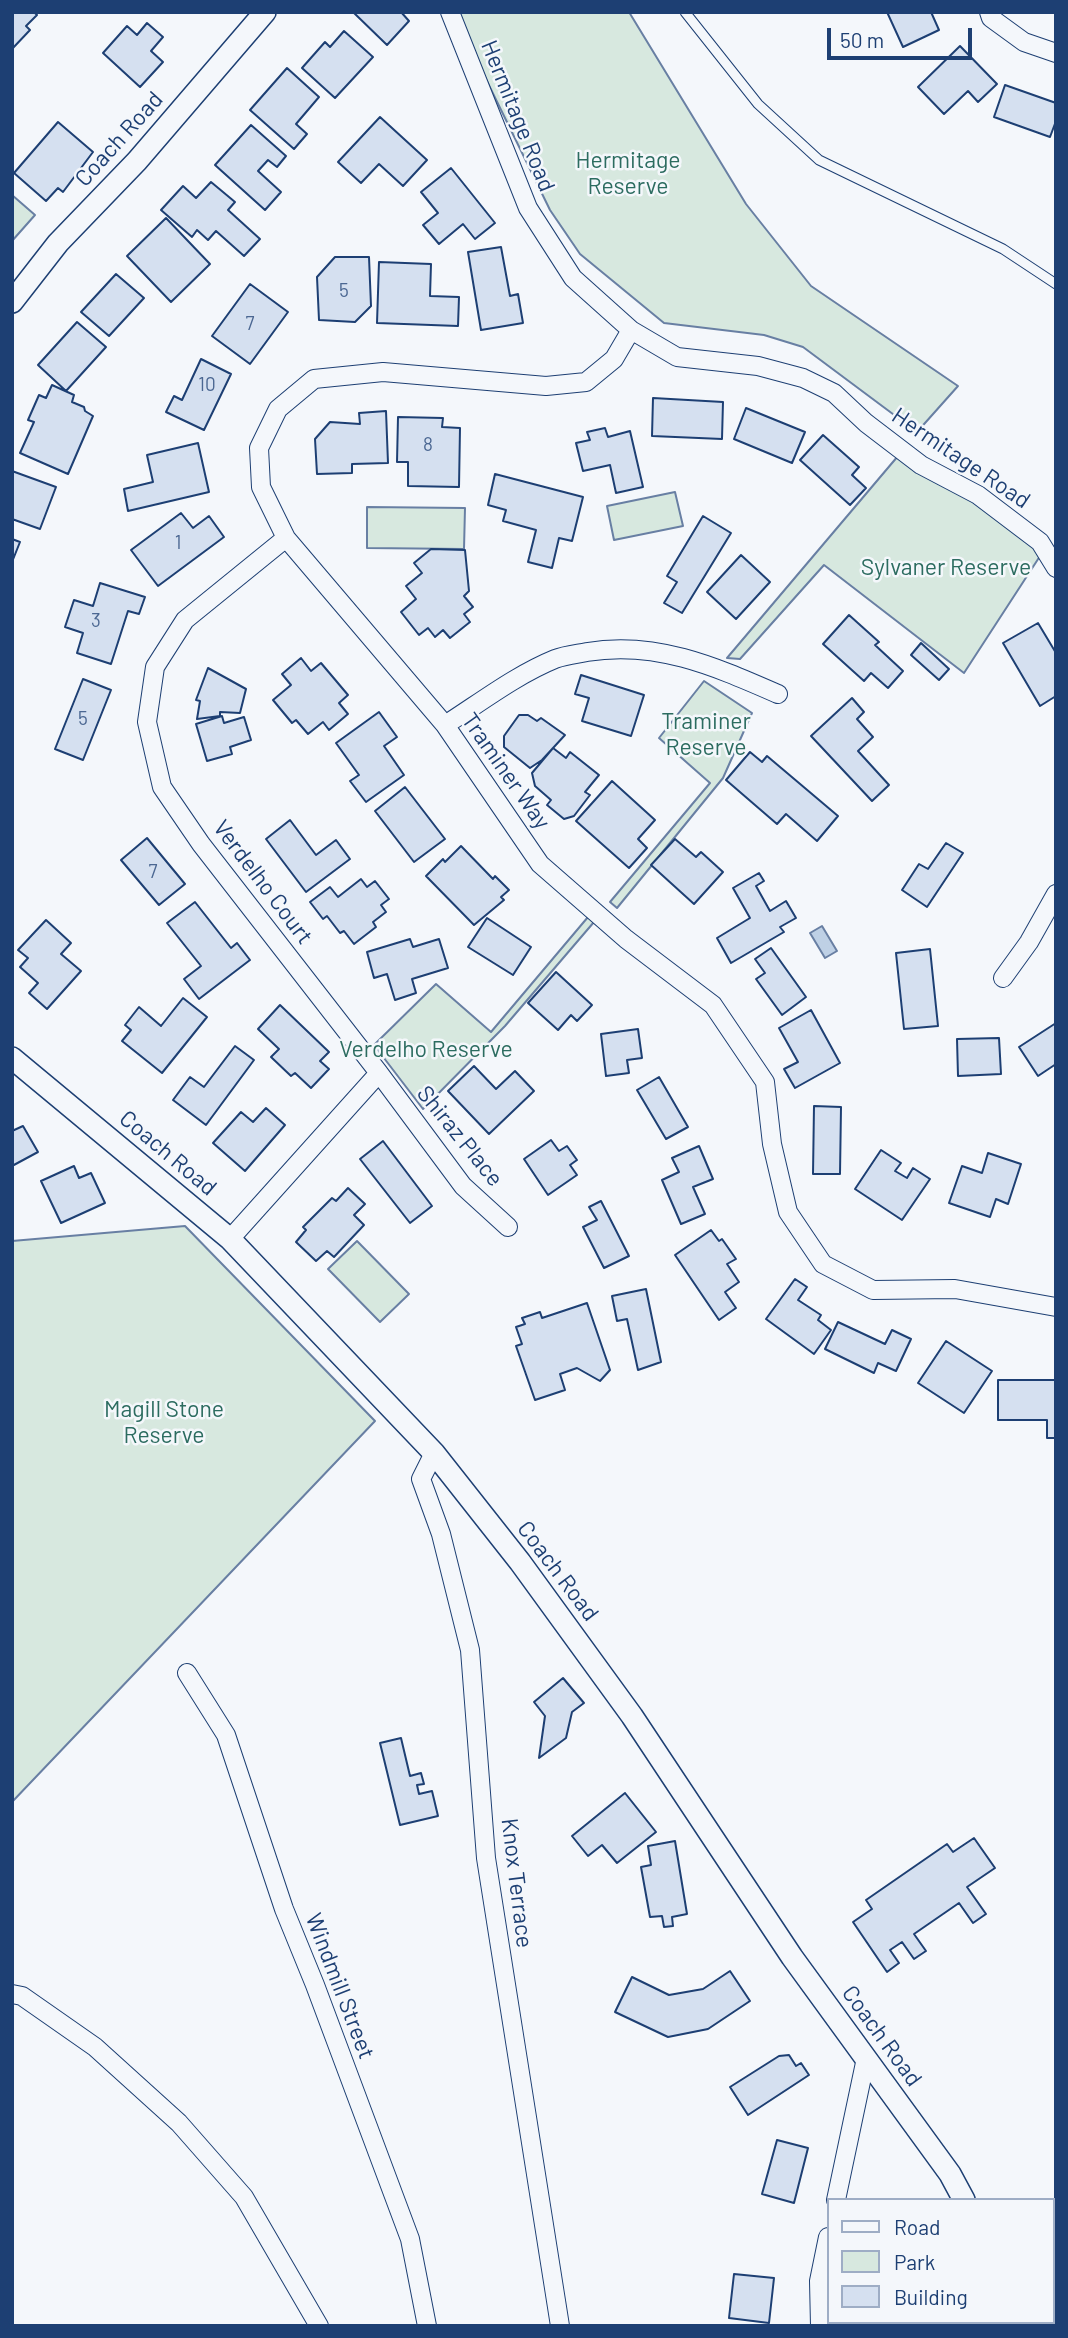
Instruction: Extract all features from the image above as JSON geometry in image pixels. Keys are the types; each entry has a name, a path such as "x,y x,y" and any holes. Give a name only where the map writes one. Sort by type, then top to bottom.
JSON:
{"street":[{"name":"Coach Road","path":"12,302 58,243 137,162 265,12"},
{"name":"Hermitage Road","path":"450,12 528,208 573,278 631,330 677,358 758,366 803,378 834,393 866,423 921,465 978,495 1040,542 1056,568"},
{"path":"989,12 991,18 1024,42 1056,54"},
{"name":"Traminer Way","path":"631,330 614,359 586,382 547,386 383,372 314,379 278,409 259,447 261,487 286,538 445,725 540,864 626,939 713,1005 765,1082 772,1144 788,1212 823,1264 873,1290 955,1289 1056,1307"},
{"name":"Verdelho Court","path":"286,538 185,620 155,667 147,722 162,787 201,844 379,1073"},
{"path":"445,725 513,681 558,657 607,649 666,653 699,662 778,694"},
{"path":"1003,978 1029,942 1056,894"},
{"name":"Coach Road","path":"12,1058 230,1239 434,1453 520,1562 632,1716 792,1957 950,2174 963,2198"},
{"path":"230,1239 379,1073"},
{"name":"Shiraz Place","path":"379,1073 463,1186 508,1227"},
{"name":"Knox Terrace","path":"434,1453 421,1479 441,1534 470,1650 486,1858 560,2326"},
{"name":"Windmill Street","path":"187,1673 226,1735 284,1909 316,1984 410,2239 427,2326"},
{"path":"12,1994 22,1996 94,2047 179,2123 244,2197 319,2326"},
{"path":"836,2198 866,2058"},
{"path":"820,2326 819,2281 827,2242"}],"lane":[{"path":"685,12 758,104 819,160 1003,249 1056,284"}],"green space":[{"name":"Hermitage Reserve","path":"458,12 629,12 746,204 811,286 958,386 917,432 803,347 764,335 664,323 580,254 550,210 481,69"},
{"path":"12,195 35,215 12,241"},
{"name":"Sylvaner Reserve","path":"898,456 1001,515 1042,553 964,673 824,565 740,659 727,658"},
{"path":"675,492 683,526 614,540 607,506"},
{"path":"367,507 465,508 464,549 367,548"},
{"name":"Traminer Reserve","path":"704,681 752,713 723,778 617,908 610,902 710,783 659,738"},
{"name":"Verdelho Reserve","path":"588,917 594,922 505,1026 423,1109 374,1045 436,984 491,1032"},
{"name":"Magill Stone Reserve","path":"185,1226 375,1421 12,1802 12,1241"},
{"path":"357,1241 409,1294 380,1322 328,1269"}],"water":[{"path":"822,926 837,951 825,958 810,933"}],"building":[{"path":"12,12 34,12 37,15 26,26 30,30 12,49"},
{"path":"353,12 401,12 409,21 387,45"},
{"path":"887,12 931,12 939,30 903,47"},
{"path":"147,23 163,37 151,51 163,62 140,87 103,53 127,26 137,35"},
{"path":"344,31 373,57 335,98 302,68 325,42 330,47"},
{"path":"960,46 997,84 978,102 968,91 944,114 918,87"},
{"path":"287,68 319,97 296,124 307,134 294,149 250,110"},
{"path":"1005,85 1056,103 1056,121 1050,137 994,117"},
{"path":"380,117 427,160 403,186 379,164 361,183 338,162"},
{"path":"58,122 93,152 63,192 58,188 46,201 14,173"},
{"path":"251,125 286,156 277,167 268,160 258,171 281,192 265,210 215,165"},
{"path":"451,168 495,223 475,239 463,224 439,244 423,225 438,213 421,192"},
{"path":"211,182 235,202 228,210 260,239 244,256 216,231 208,240 197,230 192,237 161,210 183,186 196,198"},
{"path":"166,218 210,264 171,302 127,256"},
{"path":"501,247 510,296 518,294 523,323 481,330 468,252"},
{"path":"335,257 369,257 371,306 355,322 319,320 317,277"},
{"path":"379,262 431,264 430,296 459,297 458,326 377,323"},
{"path":"116,274 144,298 109,336 81,312"},
{"path":"250,284 288,312 250,364 212,336"},
{"path":"77,322 106,347 66,391 38,365"},
{"path":"201,359 231,374 204,430 166,412 174,396 182,400"},
{"path":"52,385 74,395 72,402 84,407 85,411 93,416 68,474 20,453 34,422 28,420 39,395 46,398"},
{"path":"653,398 723,402 722,439 652,436"},
{"path":"746,408 805,432 792,463 734,439"},
{"path":"386,411 388,463 352,464 352,473 317,474 315,439 330,422 360,424 359,413"},
{"path":"398,417 443,418 442,427 460,428 459,487 408,486 408,462 397,462"},
{"path":"605,428 608,437 630,431 643,487 616,493 610,465 583,471 576,443 590,440 587,432"},
{"path":"823,435 859,467 852,475 866,488 850,505 800,460"},
{"path":"198,443 209,492 128,511 124,489 153,482 147,455"},
{"path":"12,471 56,487 40,529 12,519"},
{"path":"495,474 583,497 572,541 559,538 552,568 528,562 536,530 503,521 506,510 488,505"},
{"path":"181,513 193,528 209,516 224,537 158,586 131,550"},
{"path":"703,516 731,533 682,613 664,603 677,582 667,576"},
{"path":"12,539 20,542 12,562"},
{"path":"431,549 465,550 469,591 464,596 473,607 464,614 470,622 450,638 443,630 435,637 428,628 419,635 401,612 416,599 406,586 422,573 414,563"},
{"path":"741,555 770,582 736,619 707,592"},
{"path":"100,583 145,597 139,614 128,611 111,664 77,653 83,633 65,627 74,600 93,606"},
{"path":"849,615 879,642 875,645 903,671 888,688 871,673 864,681 823,644"},
{"path":"1038,623 1056,653 1056,696 1040,706 1003,643"},
{"path":"921,643 949,669 939,680 911,655"},
{"path":"301,658 311,671 321,663 348,695 339,703 348,714 329,730 323,722 308,734 296,720 292,723 273,700 291,685 282,674"},
{"path":"208,668 246,689 240,713 220,712 220,716 197,719 200,701 196,700"},
{"path":"581,675 644,695 631,736 582,721 589,698 575,694"},
{"path":"83,679 111,690 83,760 55,749"},
{"path":"852,698 864,712 857,719 873,737 858,751 889,785 872,801 811,736"},
{"path":"379,712 397,737 384,746 404,775 366,802 350,781 359,775 336,743"},
{"path":"519,715 528,715 537,721 541,718 565,735 542,760 530,768 504,747 504,736"},
{"path":"222,716 224,723 244,717 251,740 230,747 232,754 207,761 196,724"},
{"path":"553,748 566,758 570,752 599,775 585,792 590,795 574,816 564,819 547,805 551,800 535,786 532,773"},
{"path":"750,752 762,762 767,756 838,816 817,841 786,814 777,824 726,780"},
{"path":"612,781 655,820 638,839 647,848 629,868 576,821"},
{"path":"405,787 445,839 414,862 375,811"},
{"path":"290,820 316,855 336,840 350,859 306,892 266,839"},
{"path":"147,838 185,884 159,905 121,860"},
{"path":"675,839 696,857 701,852 723,872 694,904 651,865"},
{"path":"946,843 963,853 927,907 902,890 919,864 928,869"},
{"path":"461,846 493,879 495,876 509,890 501,897 504,900 474,925 426,876"},
{"path":"759,873 764,881 756,886 770,911 786,901 796,918 780,927 784,932 731,963 717,938 750,918 733,888"},
{"path":"361,879 367,887 375,881 389,899 381,905 386,912 373,922 376,927 354,944 344,931 340,933 327,916 323,919 310,902 330,887 338,897"},
{"path":"195,902 231,948 237,943 250,960 199,999 184,979 201,966 167,923"},
{"path":"487,918 531,947 513,975 468,947"},
{"path":"46,920 71,943 61,954 81,971 47,1009 29,993 38,983 20,967 28,958 18,950"},
{"path":"410,939 413,947 439,939 448,968 412,979 416,993 395,1000 387,974 374,978 367,952"},
{"path":"771,948 806,997 782,1015 756,979 765,973 755,959"},
{"path":"930,949 938,1026 904,1029 896,953"},
{"path":"556,972 592,1005 577,1021 571,1015 558,1030 528,1003"},
{"path":"183,998 207,1017 162,1073 122,1041 131,1030 125,1025 139,1007 161,1026"},
{"path":"280,1005 329,1052 320,1061 329,1069 311,1088 295,1073 291,1076 271,1057 279,1049 258,1029"},
{"path":"811,1010 840,1063 795,1088 784,1069 798,1062 779,1028"},
{"path":"1056,1023 1056,1064 1038,1076 1019,1047"},
{"path":"638,1029 642,1058 627,1060 629,1073 606,1076 601,1034"},
{"path":"999,1038 1001,1074 958,1076 957,1039"},
{"path":"235,1046 254,1060 206,1125 173,1100 190,1077 204,1087"},
{"path":"474,1066 496,1089 515,1071 534,1091 489,1134 448,1091"},
{"path":"659,1077 688,1127 666,1139 637,1090"},
{"path":"814,1106 841,1107 840,1174 813,1174"},
{"path":"266,1108 285,1125 245,1171 213,1143 241,1112 253,1122"},
{"path":"23,1126 38,1152 12,1166 12,1131"},
{"path":"551,1140 559,1151 567,1146 577,1160 570,1165 577,1175 548,1195 524,1159"},
{"path":"383,1141 432,1206 410,1223 360,1159"},
{"path":"699,1146 713,1179 693,1187 705,1214 681,1224 662,1180 679,1172 672,1158"},
{"path":"881,1150 901,1163 895,1171 907,1178 913,1168 930,1179 902,1220 855,1189"},
{"path":"988,1153 1021,1164 1008,1204 996,1199 990,1217 949,1203 962,1166 982,1173"},
{"path":"74,1166 79,1178 91,1173 105,1203 61,1223 41,1181"},
{"path":"348,1188 365,1204 354,1215 364,1225 334,1257 327,1251 316,1261 296,1242 306,1230 303,1227 332,1198 336,1201"},
{"path":"601,1201 629,1256 604,1268 583,1227 597,1220 589,1207"},
{"path":"711,1230 719,1241 722,1239 736,1259 727,1264 739,1282 725,1292 736,1308 719,1320 675,1255"},
{"path":"795,1279 807,1287 798,1300 821,1315 818,1320 831,1330 814,1354 766,1319"},
{"path":"646,1289 661,1362 638,1370 627,1319 617,1321 612,1296"},
{"path":"587,1303 610,1370 600,1381 577,1368 560,1374 565,1390 535,1400 516,1346 522,1344 516,1327 525,1324 522,1318 540,1312 542,1318"},
{"path":"838,1322 885,1344 892,1330 911,1339 896,1371 878,1363 874,1373 825,1349"},
{"path":"946,1341 992,1371 964,1413 918,1383"},
{"path":"998,1380 1056,1380 1056,1438 1047,1438 1047,1420 998,1420"},
{"path":"563,1678 584,1703 572,1712 566,1738 539,1758 545,1716 534,1702"},
{"path":"401,1738 410,1776 421,1773 424,1784 417,1785 419,1794 432,1791 438,1816 400,1825 380,1743"},
{"path":"625,1793 656,1832 617,1863 602,1845 588,1856 572,1836"},
{"path":"974,1838 995,1868 967,1887 986,1914 973,1923 959,1903 914,1934 926,1951 914,1959 902,1942 890,1950 899,1963 887,1972 853,1922 872,1909 866,1900 947,1844 953,1852"},
{"path":"675,1841 687,1914 672,1917 673,1926 664,1927 662,1916 650,1917 641,1867 651,1865 648,1846"},
{"path":"730,1971 750,2001 708,2029 668,2037 615,2012 632,1977 669,1995 703,1989"},
{"path":"789,2055 796,2066 801,2063 809,2075 748,2115 730,2087 779,2056"},
{"path":"777,2140 808,2148 794,2203 762,2194"},
{"path":"734,2274 774,2278 769,2323 729,2318"}]}
